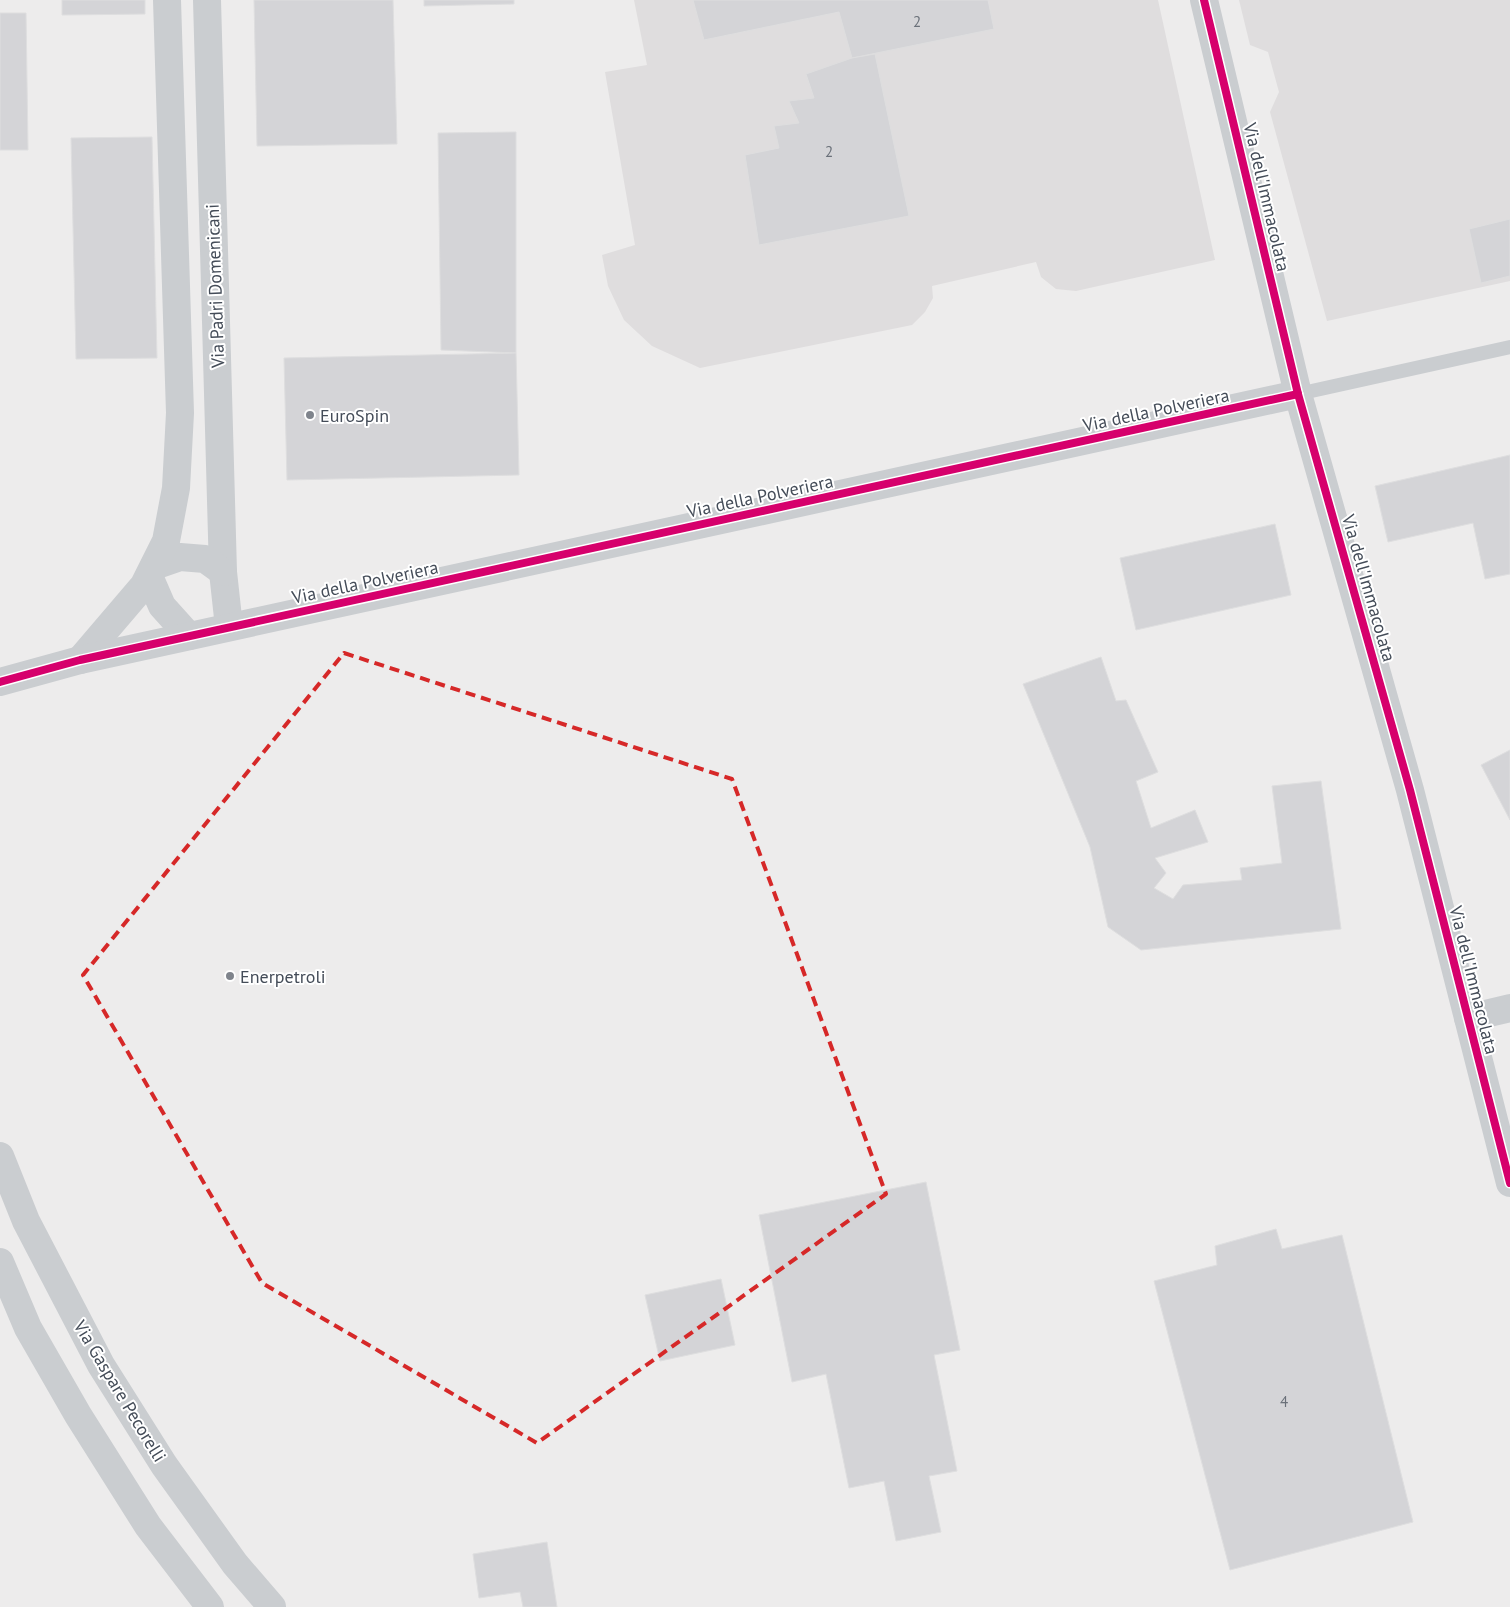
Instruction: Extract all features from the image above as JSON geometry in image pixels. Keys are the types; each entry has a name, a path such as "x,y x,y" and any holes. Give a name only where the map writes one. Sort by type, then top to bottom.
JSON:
{"street":[{"path":"80,660 144,585 166,541 176,488 180,413 167,0"},
{"name":"Via Padri Domenicani","path":"207,0 223,572 229,627"},
{"name":"Via dell'Immacolata","path":"1204,0 1298,394 1410,790 1510,1183"},
{"name":"Via della Polveriera","path":"229,627 1298,394"},
{"path":"151,571 180,557 205,559 223,572"},
{"path":"151,571 162,606 189,636"},
{"path":"0,682 80,660 229,627"},
{"path":"1468,1018 1510,1008"},
{"name":"Via Gaspare Pecorelli","path":"0,1156 26,1221 101,1365 164,1465 235,1564 272,1607"},
{"path":"0,1262 28,1328 78,1415 148,1526 210,1607"}],"lane":[{"path":"1298,394 1510,347"}],"highlighted area":[{"path":"344,653 732,779 886,1194 537,1443 262,1283 83,975"}],"shaded area":[{"path":"634,0 1158,0 1215,260 1076,291 1056,289 1041,277 1036,262 932,286 933,298 925,312 912,325 700,368 652,346 624,320 608,286 602,255 635,245 605,72 647,65"},
{"path":"1239,0 1510,0 1510,281 1327,321 1270,112 1279,92 1268,52 1250,45"}],"building":[{"path":"62,0 145,0 145,14 62,15"},
{"path":"254,0 393,0 397,144 257,146"},
{"path":"424,0 514,0 514,4 424,6"},
{"path":"693,0 988,0 994,29 852,58 839,12 704,40"},
{"path":"0,13 26,13 28,150 0,150"},
{"path":"875,54 909,216 759,245 745,155 779,148 774,126 799,123 789,101 814,98 806,74 852,58"},
{"path":"516,132 516,353 441,350 438,133"},
{"path":"152,137 157,358 76,359 71,138"},
{"path":"1510,219 1510,276 1481,283 1469,229"},
{"path":"516,353 519,475 287,480 284,358"},
{"path":"1510,455 1510,574 1485,579 1473,523 1388,542 1375,486"},
{"path":"1275,524 1291,595 1136,630 1120,558"},
{"path":"1101,657 1116,701 1126,700 1158,772 1136,781 1151,828 1195,810 1208,842 1155,858 1166,873 1154,888 1173,899 1183,885 1242,880 1240,868 1282,863 1272,786 1321,781 1341,929 1141,950 1108,927 1090,847 1023,684"},
{"path":"1510,750 1510,820 1481,765"},
{"path":"926,1182 960,1350 934,1355 957,1471 929,1476 941,1532 896,1541 884,1481 849,1488 826,1374 792,1382 759,1215"},
{"path":"1276,1229 1282,1249 1342,1235 1413,1522 1230,1570 1154,1281 1217,1265 1215,1246"},
{"path":"721,1279 735,1345 660,1361 645,1295"},
{"path":"547,1542 557,1607 523,1607 520,1592 479,1598 473,1554"}],"cycle path":[{"path":"1204,0 1298,394 1410,790 1510,1183"},
{"path":"0,682 80,660 1298,394"}],"place":[{"name":"EuroSpin","path":"310,415"},
{"name":"Enerpetroli","path":"230,976"}]}
